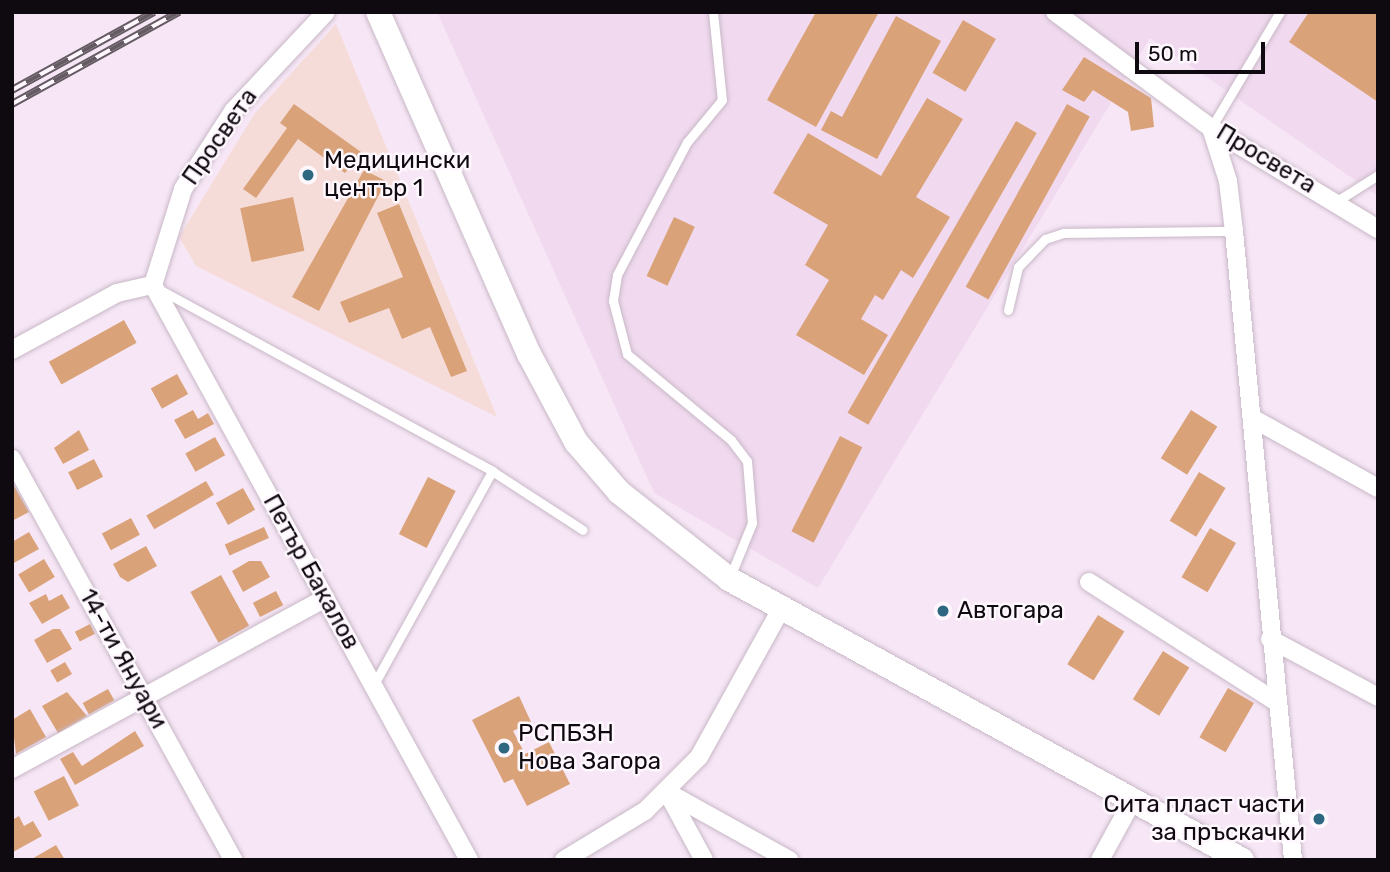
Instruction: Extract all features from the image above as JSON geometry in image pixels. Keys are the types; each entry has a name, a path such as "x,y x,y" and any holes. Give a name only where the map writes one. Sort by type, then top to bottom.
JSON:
{"main road":[{"path":"377,12 466,214 576,442 659,530 729,579 1134,798 1242,860"}],"street":[{"name":"Просвета","path":"153,285 183,189 234,110 326,12"},
{"name":"Просвета","path":"1055,12 1211,128 1337,201 1378,229"},
{"path":"1211,128 1228,181 1234,231 1275,701 1293,860"},
{"path":"12,349 117,293 153,285"},
{"name":"Петър Бакалов","path":"153,285 469,860"},
{"path":"1252,418 1378,488"},
{"name":"14-ти Януари","path":"12,459 233,860"},
{"path":"1089,582 1275,701"},
{"path":"12,769 325,598"},
{"path":"564,860 667,792 712,738 781,608"},
{"path":"1270,639 1378,697"},
{"path":"667,792 704,860"},
{"path":"667,792 789,860"},
{"path":"1100,860 1134,798"}],"lane":[{"path":"713,12 722,100 687,142 617,275 613,301 627,354 732,440 747,461 752,523 729,579"},
{"path":"1211,128 1280,12"},
{"path":"1337,201 1378,175"},
{"path":"1008,310 1018,267 1045,239 1064,233 1234,231"},
{"path":"153,285 492,471 583,530"},
{"path":"373,686 492,471"}],"shaded area":[{"path":"437,12 1378,12 1378,196 1150,38 818,588 654,493"},
{"name":"Медицински център 1","path":"336,24 497,417 196,266 179,237 255,113"}],"building":[{"path":"816,12 879,12 816,127 767,100"},
{"path":"1309,12 1378,12 1378,102 1289,42"},
{"path":"896,16 941,41 877,159 821,130 831,111 842,117"},
{"path":"963,20 996,39 965,92 932,73"},
{"path":"1084,57 1151,98 1154,127 1131,131 1128,112 1093,90 1084,102 1062,90"},
{"path":"927,98 963,119 916,197 950,217 913,278 901,270 883,300 875,295 861,319 888,335 864,375 796,335 829,280 805,265 828,225 773,193 808,133 881,176"},
{"path":"294,104 361,152 345,173 298,139 256,198 243,189 287,128 280,123"},
{"path":"1067,104 1090,117 988,299 966,287"},
{"path":"1016,121 1037,133 868,425 848,413"},
{"path":"364,170 386,181 319,311 292,297"},
{"path":"293,197 304,251 252,262 240,208"},
{"path":"399,204 467,371 451,377 430,327 402,339 389,308 349,323 340,302 403,277 377,213"},
{"path":"674,217 695,227 667,286 647,276"},
{"path":"124,320 137,343 61,384 49,362"},
{"path":"177,374 188,394 162,409 151,389"},
{"path":"193,410 198,419 208,413 214,424 185,439 174,420"},
{"path":"1191,410 1217,426 1187,475 1161,458"},
{"path":"79,430 89,450 63,464 54,448"},
{"path":"840,436 862,447 814,543 791,531"},
{"path":"215,437 225,455 195,472 185,453"},
{"path":"94,459 103,477 77,490 68,472"},
{"path":"1199,472 1226,488 1196,537 1170,521"},
{"path":"428,477 456,491 427,548 399,534"},
{"path":"206,481 214,495 154,529 146,516"},
{"path":"12,482 29,512 12,521"},
{"path":"243,488 255,510 228,525 216,503"},
{"path":"131,518 140,535 111,550 102,533"},
{"path":"264,527 269,538 230,555 225,544"},
{"path":"1210,528 1236,543 1207,592 1182,577"},
{"path":"29,532 39,549 12,564 12,542"},
{"path":"146,546 157,566 128,582 120,577 113,564"},
{"path":"44,559 55,577 29,592 18,574"},
{"path":"249,561 261,561 270,577 243,592 232,571"},
{"path":"221,575 249,626 219,643 190,592"},
{"path":"276,591 283,605 260,617 253,603"},
{"path":"46,594 49,601 62,594 70,608 42,624 29,603"},
{"path":"1098,615 1124,631 1094,681 1067,664"},
{"path":"90,624 95,634 80,642 75,632"},
{"path":"53,629 60,629 72,649 47,663 34,640"},
{"path":"1163,651 1189,667 1159,716 1133,699"},
{"path":"65,662 72,674 57,683 50,670"},
{"path":"1228,688 1254,703 1225,752 1200,737"},
{"path":"108,689 114,700 89,714 83,703"},
{"path":"67,692 87,716 58,733 42,706"},
{"name":"РСПБЗН Нова Загора","path":"519,696 531,722 513,731 525,754 549,742 570,784 527,806 513,779 504,783 472,720"},
{"path":"30,709 46,737 16,754 12,720"},
{"path":"135,731 144,746 75,785 60,759 73,752 82,766"},
{"path":"64,776 79,805 49,821 34,791"},
{"path":"19,816 24,826 33,821 42,836 13,852 12,820"},
{"path":"56,845 65,860 30,860"}],"railway":[{"path":"12,90 154,12"},
{"path":"12,104 179,12"}],"place":[{"name":"Медицински център 1","path":"308,175"},
{"name":"Автогара","path":"943,611"},
{"name":"РСПБЗН Нова Загора","path":"504,748"},
{"name":"Сита пласт части за пръскачки","path":"1319,819"}]}
